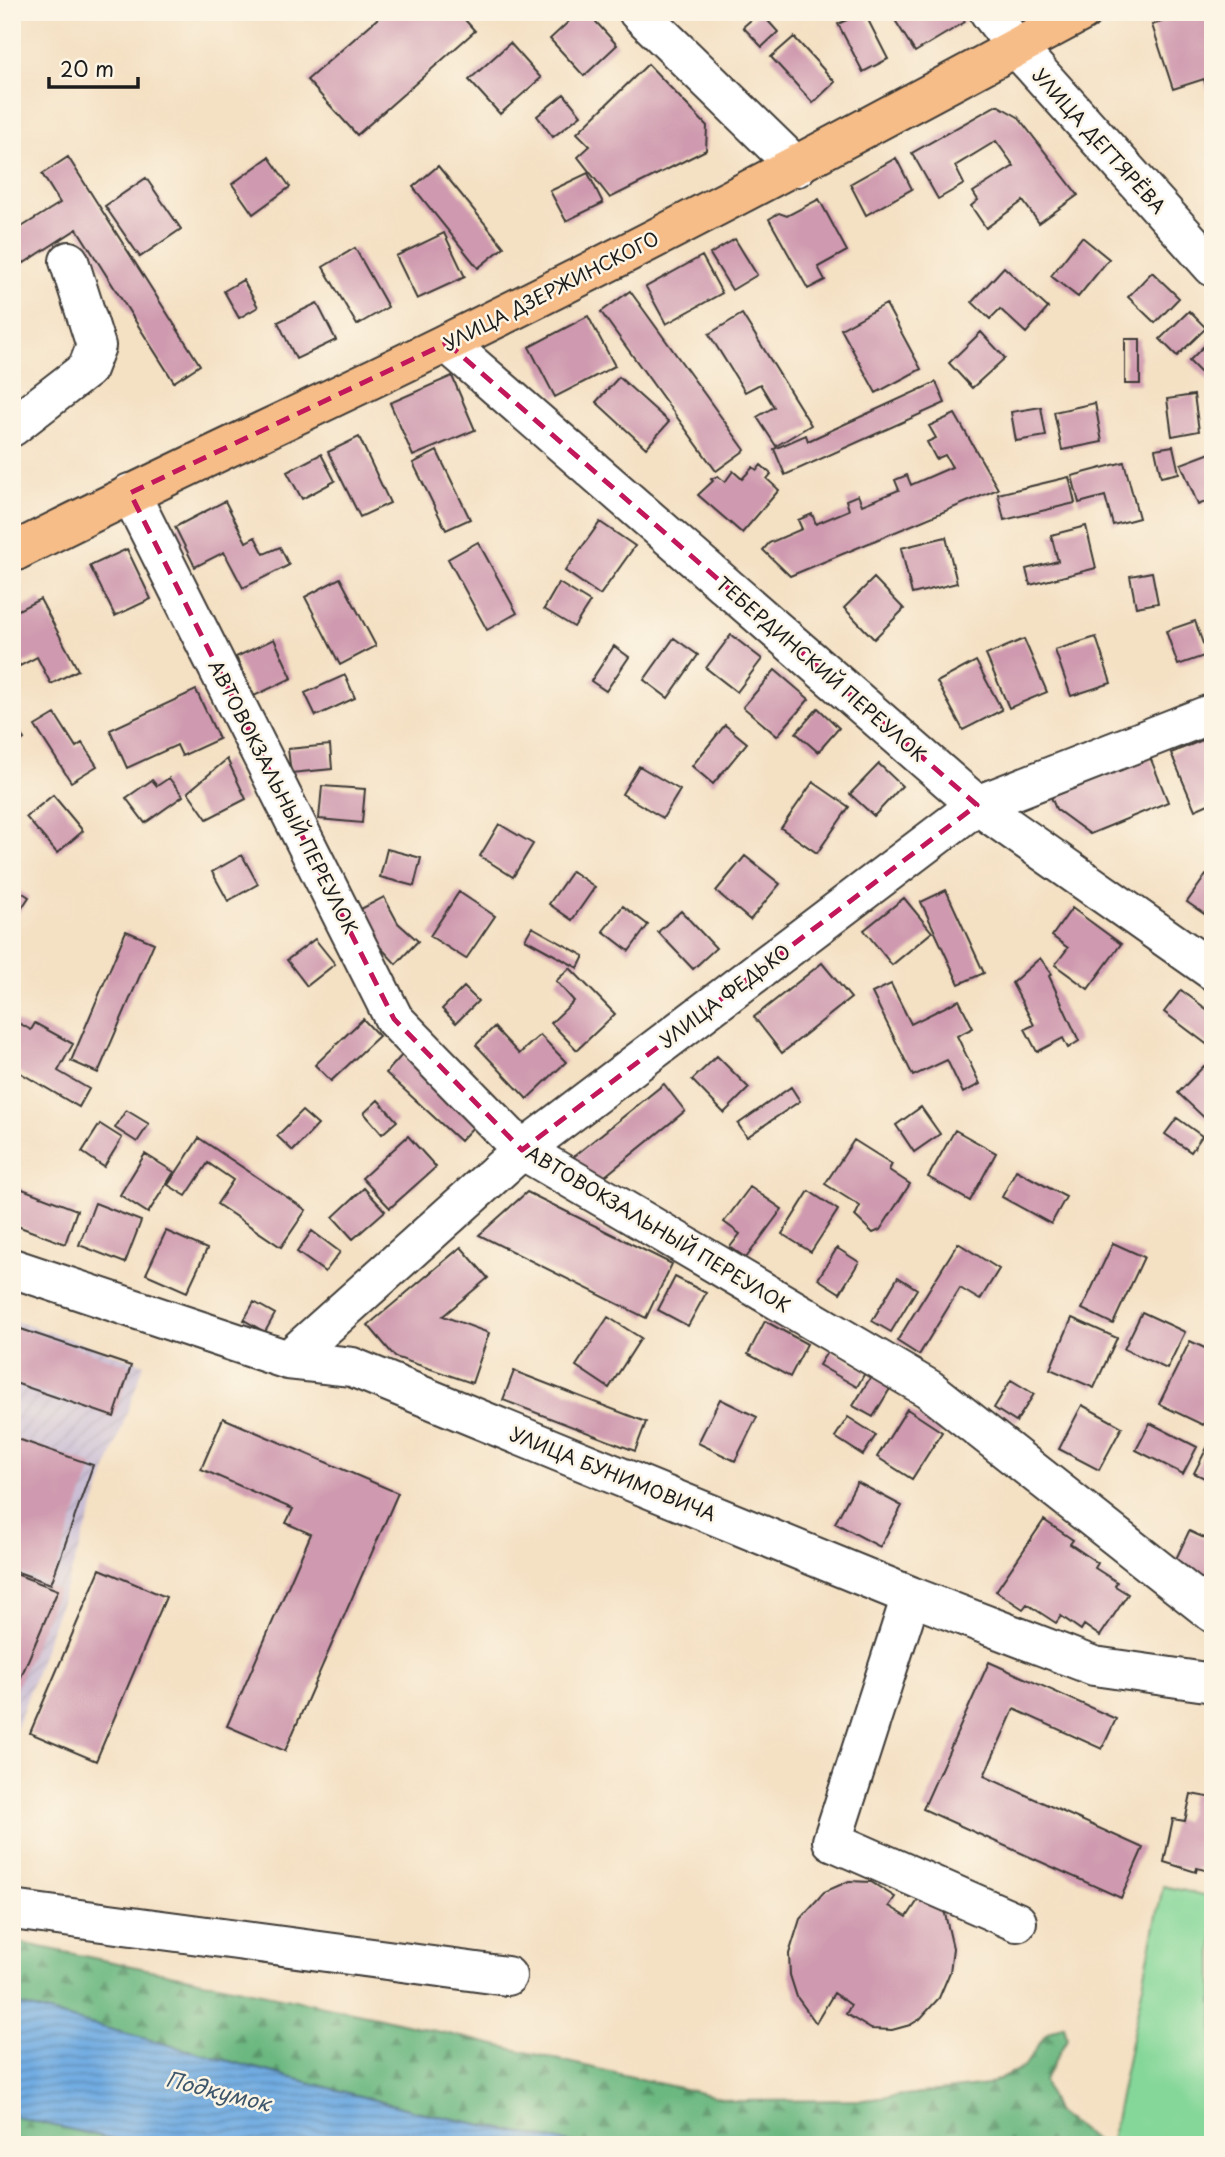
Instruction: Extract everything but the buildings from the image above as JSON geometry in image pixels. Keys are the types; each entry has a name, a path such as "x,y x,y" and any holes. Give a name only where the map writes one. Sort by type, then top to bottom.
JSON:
{"main road":[{"name":"УЛИЦА ДЗЕРЖИНСКОГО","path":"13,550 447,343 797,167 1082,12"}],"street":[{"path":"638,12 797,167"},
{"name":"УЛИЦА ДЕГТЯРЁВА","path":"989,12 1016,47 1208,253"},
{"path":"12,427 87,369 96,346 69,261"},
{"name":"ТЕБЕРДИНСКИЙ ПЕРЕУЛОК","path":"447,343 977,805 1213,971"},
{"name":"АВТОВОКЗАЛЬНЫЙ ПЕРЕУЛОК","path":"130,493 394,1019 522,1150 929,1389 1213,1613"},
{"name":"УЛИЦА ФЕДЬКО","path":"288,1360 522,1150 977,805 1213,713"},
{"name":"УЛИЦА БУНИМОВИЧА","path":"12,1268 288,1360 352,1367 911,1597 1094,1666 1213,1683"},
{"path":"911,1597 832,1841 1017,1922"},
{"path":"12,1910 507,1976"}],"highlighted area":[{"path":"447,343 977,805 522,1150 394,1019 130,493"}],"shaded area":[{"path":"12,1320 144,1364 12,1741"}],"green space":[{"path":"1163,1886 1213,1897 1213,2145 1110,2145"},
{"path":"12,1941 376,2017 735,2101 863,2100 987,2085 1024,2067 1046,2034 1064,2025 1067,2039 1044,2081 1055,2111 1102,2145 579,2145 416,2111 12,2003"},
{"path":"12,2116 139,2145 12,2145"}],"water":[{"name":"Подкумок","path":"12,2003 415,2111 579,2145 139,2145 12,2116"}]}
